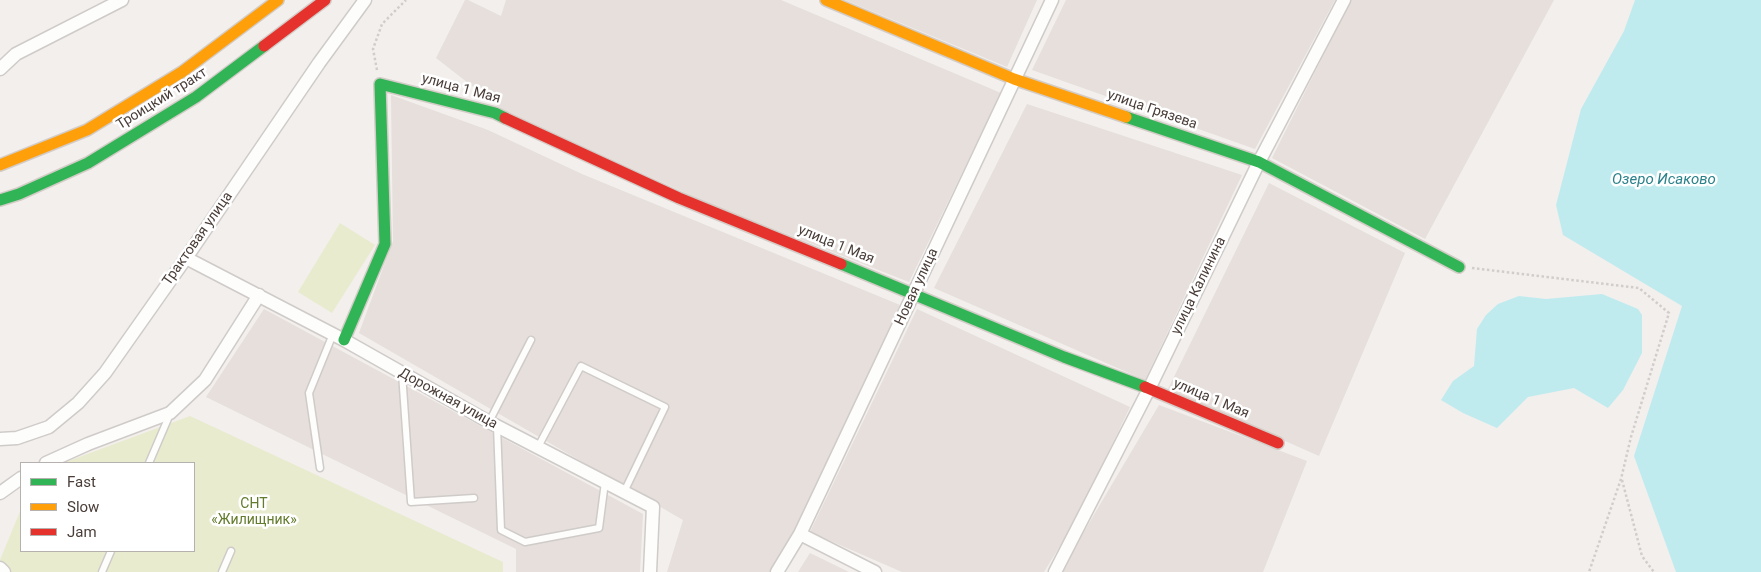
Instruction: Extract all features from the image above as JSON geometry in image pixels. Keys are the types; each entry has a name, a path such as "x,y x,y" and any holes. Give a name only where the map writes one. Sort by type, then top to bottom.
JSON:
{"street":[{"path":"0,69 16,54 122,0"},
{"name":"Троицкий тракт","path":"0,165 87,130 182,72 278,0"},
{"name":"Троицкий тракт","path":"0,200 19,194 88,163 196,97 325,0"},
{"name":"Трактовая улица","path":"0,439 17,438 49,427 78,403 105,373 186,258 318,63 365,0"},
{"name":"улица Грязева","path":"826,0 1014,79 1259,162 1459,266"},
{"name":"Новая улица","path":"778,572 800,534 915,294 1052,0"},
{"name":"улица Калинина","path":"1055,572 1149,390 1259,162 1344,0"},
{"path":"339,337 385,244 380,84"},
{"name":"улица 1 Мая","path":"380,84 495,113 679,198 1278,443"},
{"name":"Дорожная улица","path":"186,258 339,337 493,424 653,507 650,572"},
{"path":"48,462 88,444 170,412 204,380 259,296"},
{"path":"0,493 20,479"},
{"path":"800,534 876,572"},
{"path":"0,568 4,572"}],"lane":[{"path":"320,468 309,393 339,337"},
{"path":"531,340 493,424 502,530 525,542 599,528 605,482"},
{"path":"538,447 581,366 665,408 624,492"},
{"path":"402,373 411,502 474,498"},
{"path":"148,462 170,412"},
{"path":"222,572 231,551"},
{"path":"102,572 111,552"}],"path":[{"path":"380,84 372,49 382,24 406,0"},
{"path":"1459,266 1639,288 1669,313 1631,437 1621,479 1589,572"},
{"path":"1621,479 1642,556 1654,572"}],"shaded area":[{"path":"465,0 501,16 506,0 781,0 1001,93 909,282 710,204 503,110 436,58"},
{"path":"845,0 1037,0 1007,67"},
{"path":"1066,0 1335,0 1255,149 1032,70"},
{"path":"1351,0 1554,0 1425,239 1272,158"},
{"path":"391,95 488,130 582,174 900,305 818,490 771,572 667,572 683,520 359,333 393,241"},
{"path":"1027,104 1242,175 1145,380 934,288"},
{"path":"1269,183 1405,253 1319,456 1168,389"},
{"path":"264,309 643,514 640,572 516,572 516,549 206,397"},
{"path":"917,309 1130,407 1076,520 1044,572 902,572 810,532"},
{"path":"1159,405 1307,461 1263,572 1060,572"},
{"path":"810,553 849,572 798,572"}],"green space":[{"path":"340,223 375,245 332,313 298,292"},
{"name":"СНТ «Жилищник»","path":"190,416 503,562 503,572 0,572 0,560 20,511 20,552 195,552 195,462 66,462"}],"water":[{"name":"Озеро Исаково","path":"1635,0 1761,0 1761,572 1676,572 1634,456 1682,306 1563,235 1556,205 1581,109 1624,31"},
{"path":"1602,294 1638,309 1642,315 1642,353 1623,390 1608,408 1574,388 1528,397 1497,428 1463,413 1441,400 1453,381 1474,366 1477,329 1486,315 1498,304 1519,296 1546,299"}],"traffic: fast":[{"path":"0,200 19,194 88,163 196,97 264,46"},
{"path":"344,340 385,244 380,84 495,113 505,118"},
{"path":"1126,117 1259,162 1459,267"},
{"path":"841,264 1064,357 1145,387"}],"traffic: slow":[{"path":"0,165 87,130 182,72 278,0"},
{"path":"826,0 1014,79 1126,117"}],"traffic: jam":[{"path":"264,46 325,0"},
{"path":"505,118 679,198 841,264"},
{"path":"1145,387 1278,443"}]}
